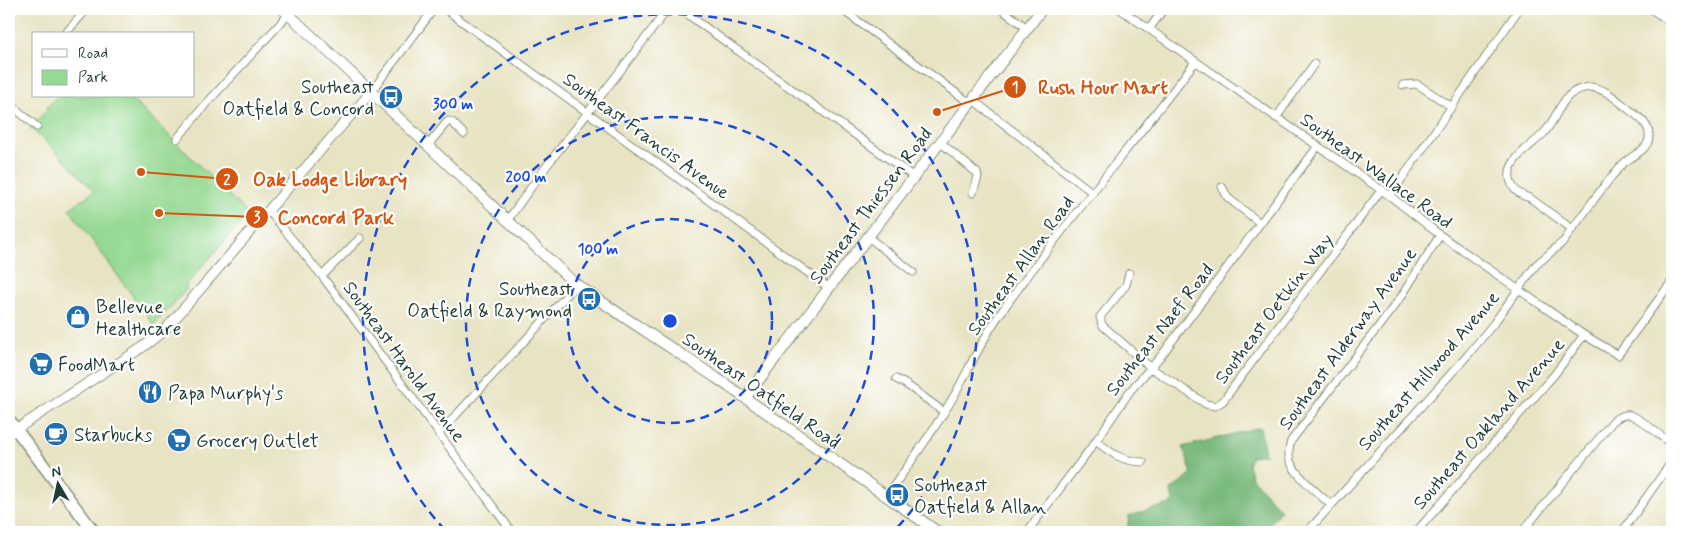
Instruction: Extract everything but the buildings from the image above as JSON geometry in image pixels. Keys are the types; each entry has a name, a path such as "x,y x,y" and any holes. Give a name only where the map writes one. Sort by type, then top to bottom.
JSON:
{"main road":[{"name":"Southeast Thiessen Road","path":"745,398 1042,9"},
{"name":"Southeast Oatfield Road","path":"286,12 577,284 938,532"},
{"path":"11,428 94,532"}],"street":[{"path":"67,32 87,9"},
{"path":"11,428 143,347 165,330 371,92 434,9"},
{"name":"Southeast Francis Avenue","path":"445,9 829,288"},
{"path":"507,220 668,9"},
{"path":"680,9 914,177"},
{"path":"842,9 972,101 1093,192"},
{"path":"1001,9 1027,28"},
{"name":"Southeast Wallace Road","path":"1120,9 1382,190 1440,235 1518,290 1584,335 1618,355 1672,281"},
{"path":"1149,29 1164,9"},
{"path":"1651,9 1672,23"},
{"path":"1390,196 1516,10"},
{"path":"177,139 286,12"},
{"name":"Southeast Allan Road","path":"886,497 944,412 995,321 1195,62"},
{"path":"1276,118 1314,64"},
{"path":"1402,85 1417,84 1452,107"},
{"name":"Southeast Hillwood Avenue","path":"1307,532 1467,356 1541,259 1560,245 1618,170 1628,160 1641,152 1647,144 1649,138 1648,129 1643,121 1601,88 1583,88 1569,95 1562,102 1546,130 1519,156 1512,165 1510,172 1511,183 1514,188 1572,229"},
{"path":"9,103 37,127"},
{"path":"428,145 448,121 452,122 464,134"},
{"path":"940,142 977,173 978,177 973,193"},
{"name":"Southeast Naef Road","path":"1027,532 1096,441 1130,391 1161,356 1318,146"},
{"path":"1222,187 1228,198 1260,223"},
{"name":"Southeast Oetkin Way","path":"1129,273 1126,285 1100,317 1102,325 1150,368 1206,404 1215,406 1223,401 1382,190"},
{"name":"Southeast Harold Avenue","path":"269,210 322,276 512,532"},
{"name":"Southeast Alderway Avenue","path":"1331,505 1296,471 1290,461 1291,441 1402,297 1440,235"},
{"path":"868,237 913,272"},
{"path":"322,276 360,238"},
{"path":"438,432 446,426 577,284"},
{"name":"Southeast Oakland Avenue","path":"1416,532 1554,375 1584,335"},
{"path":"896,379 907,384 944,412"},
{"path":"1522,532 1612,421 1620,416 1630,415 1637,418 1672,445"},
{"path":"1096,441 1121,458 1128,461 1143,462"},
{"path":"1622,532 1672,461"}],"green space":[{"path":"55,98 130,98 251,217 243,220 186,285 186,290 154,325 69,209 94,191 51,146 30,128"},
{"path":"1260,427 1265,454 1252,456 1248,464 1252,478 1281,510 1263,532 1127,532 1129,516 1173,503 1171,490 1192,474 1183,447"}],"place":[{"name":"Southeast Oatfield & Concord","path":"391,97"},
{"name":"Rush Hour Mart","path":"937,112"},
{"name":"Oak Lodge Library","path":"141,172"},
{"name":"Concord Park","path":"159,213"},
{"name":"Southeast Oatfield & Raymond","path":"589,299"},
{"name":"Bellevue Healthcare","path":"78,317"},
{"name":"FoodMart","path":"41,364"},
{"name":"Papa Murphy's","path":"150,392"},
{"name":"Starbucks","path":"56,434"},
{"name":"Grocery Outlet","path":"179,440"},
{"name":"Southeast Oatfield & Allan","path":"897,495"}]}
